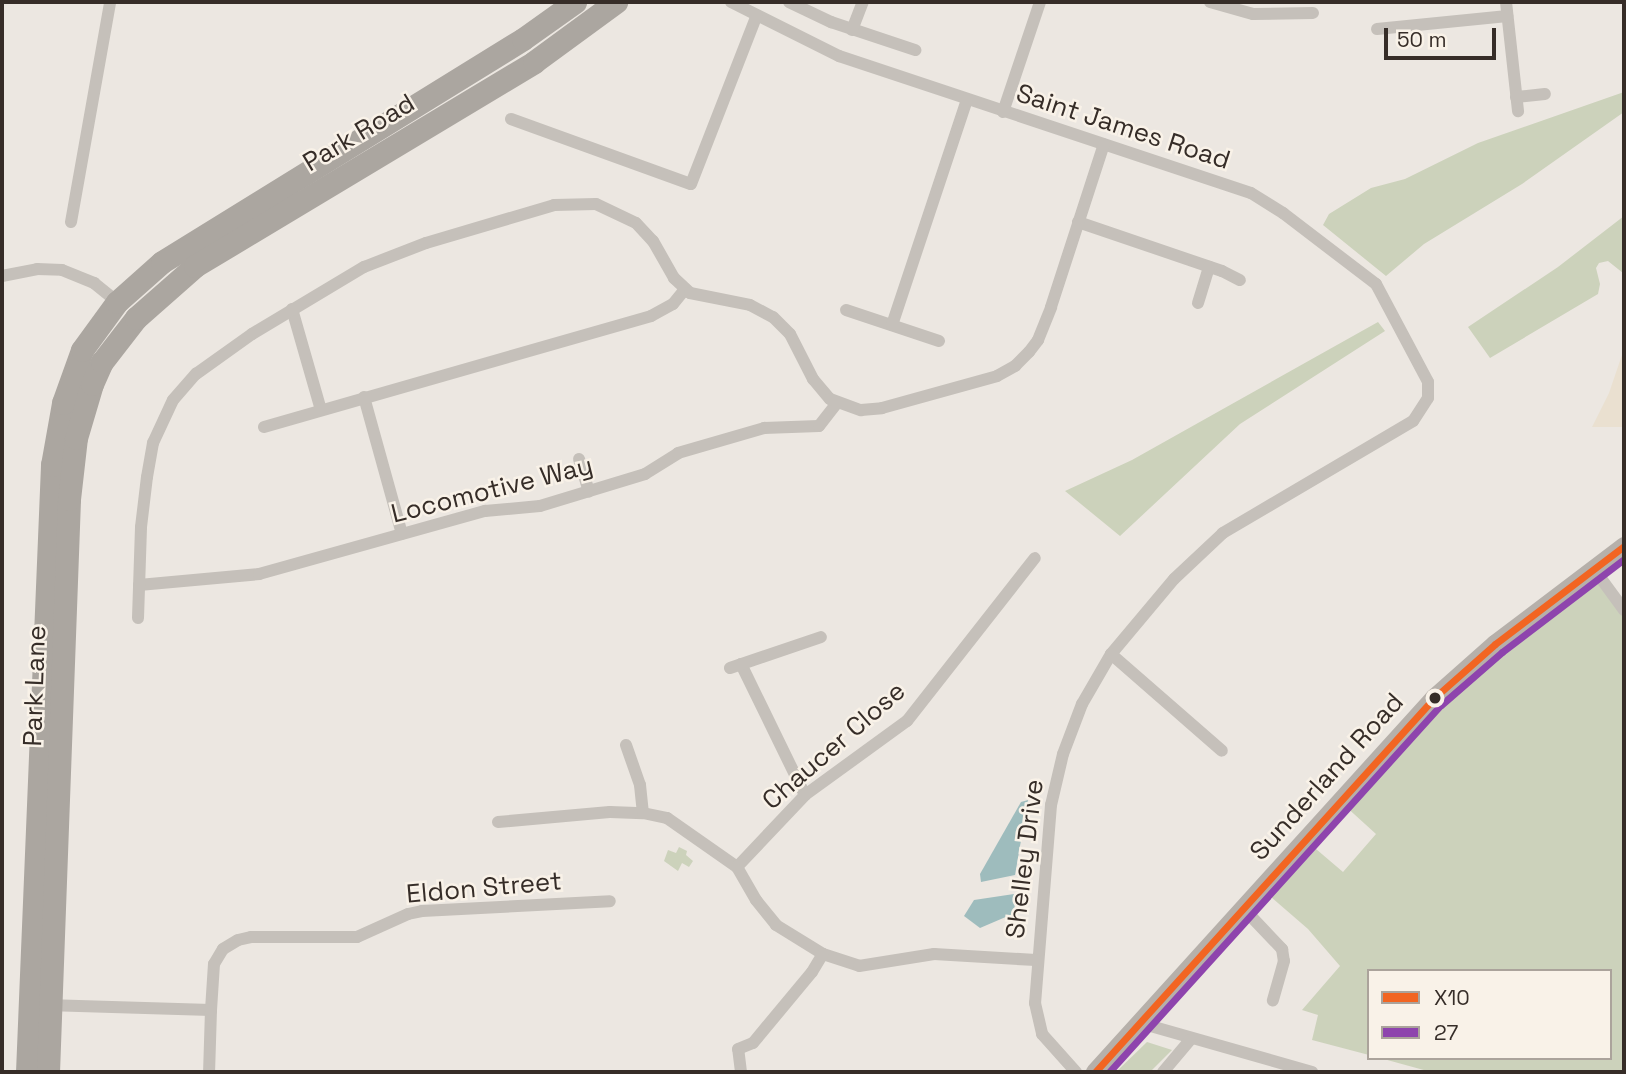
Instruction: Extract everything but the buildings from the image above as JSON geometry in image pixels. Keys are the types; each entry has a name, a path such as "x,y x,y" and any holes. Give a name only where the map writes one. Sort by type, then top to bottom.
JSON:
{"highway":[{"name":"Park Road","path":"117,302 136,282 205,233 494,57 575,2"},
{"name":"Park Road","path":"136,318 195,266 534,62 616,2"},
{"name":"Park Lane","path":"47,846 40,748 50,507 56,432 62,403 82,351 117,302"},
{"name":"Park Lane","path":"27,1072 40,1004 47,846 61,737 69,499 76,438 92,384 102,362 136,318"},
{"name":"Park Lane","path":"40,1004 48,1072"}],"main road":[{"name":"Sunderland Road","path":"1094,1072 1434,698 1495,644 1624,546"}],"street":[{"path":"71,222 110,2"},
{"name":"Saint James Road","path":"731,2 839,56 1251,193 1283,213 1371,280 1421,364 1429,387"},
{"path":"789,2 852,30 915,50"},
{"path":"852,30 863,2"},
{"path":"1003,112 1040,2"},
{"path":"1210,2 1253,14 1313,13"},
{"path":"1506,2 1518,111"},
{"path":"511,119 691,184 757,15"},
{"path":"1377,29 1507,16"},
{"path":"1517,97 1545,94"},
{"path":"892,326 967,100"},
{"path":"138,618 147,477 153,443 163,417 181,388 196,374 292,309 364,267 394,254 554,205 580,202 607,207 636,223 653,241 674,278 685,289 709,298 750,305 773,317 797,344 818,388 837,403 861,410 882,408 986,380 1015,366 1038,340 1104,144"},
{"path":"1078,222 1240,280"},
{"path":"1198,303 1209,267"},
{"path":"2,276 37,269 62,270 94,283 136,318"},
{"path":"264,427 650,316 673,304 685,289"},
{"path":"292,309 321,410"},
{"path":"846,310 939,341"},
{"name":"Shelley Drive","path":"1076,1072 1048,1043 1039,1027 1034,1003 1051,804 1063,754 1082,704 1111,654 1174,579 1223,533 1413,421 1424,406 1429,387"},
{"path":"364,397 402,534"},
{"name":"Locomotive Way","path":"139,585 260,574 494,509 532,508 645,474 678,453 764,429 819,426 837,403"},
{"path":"579,459 589,491"},
{"name":"Chaucer Close","path":"737,867 805,795 906,721 1035,558"},
{"path":"1594,569 1624,610"},
{"path":"805,795 736,666 821,637"},
{"path":"1111,654 1222,751"},
{"path":"626,745 640,785 643,813"},
{"path":"498,822 610,812 643,813 667,818 737,867 756,900 776,925 822,954 859,966 934,954 1036,960"},
{"name":"Eldon Street","path":"209,1072 214,964 223,949 238,940 251,937 357,937 408,914 422,911 610,901"},
{"path":"1243,908 1282,949 1284,961 1273,1000"},
{"path":"741,1072 738,1049 753,1043 812,972 822,954"},
{"path":"40,1004 211,1010"},
{"path":"1140,1023 1190,1040 1312,1072"},
{"path":"1163,1072 1190,1040"}],"green space":[{"path":"1624,92 1624,112 1522,184 1424,244 1386,276 1323,225 1329,214 1371,188 1405,179 1478,143"},
{"path":"1624,216 1623,273 1608,261 1599,263 1596,268 1600,284 1598,294 1490,358 1468,327 1558,267"},
{"path":"1378,322 1385,331 1240,424 1120,536 1065,491 1132,460"},
{"path":"1593,573 1624,615 1624,1072 1431,1072 1387,1060 1612,1060 1612,969 1367,969 1367,1054 1312,1040 1318,1015 1302,1010 1340,966 1308,929 1271,897 1316,849 1343,872 1376,834 1343,804 1437,700"},
{"path":"679,847 687,851 686,855 693,861 689,867 682,863 678,871 664,861 668,850 676,853"},
{"path":"1147,1042 1172,1050 1150,1072 1116,1072"}],"shaded area":[{"path":"1624,349 1624,427 1592,427 1609,393"}],"water":[{"path":"1028,800 1015,875 981,882 980,874 1021,802"},
{"path":"1014,894 1015,913 980,928 964,916 974,900"}],"transit line":[{"name":"X10","path":"1095,1072 1434,698 1495,644 1624,546"},
{"name":"27","path":"1109,1072 1441,705 1502,652 1624,559"}]}
